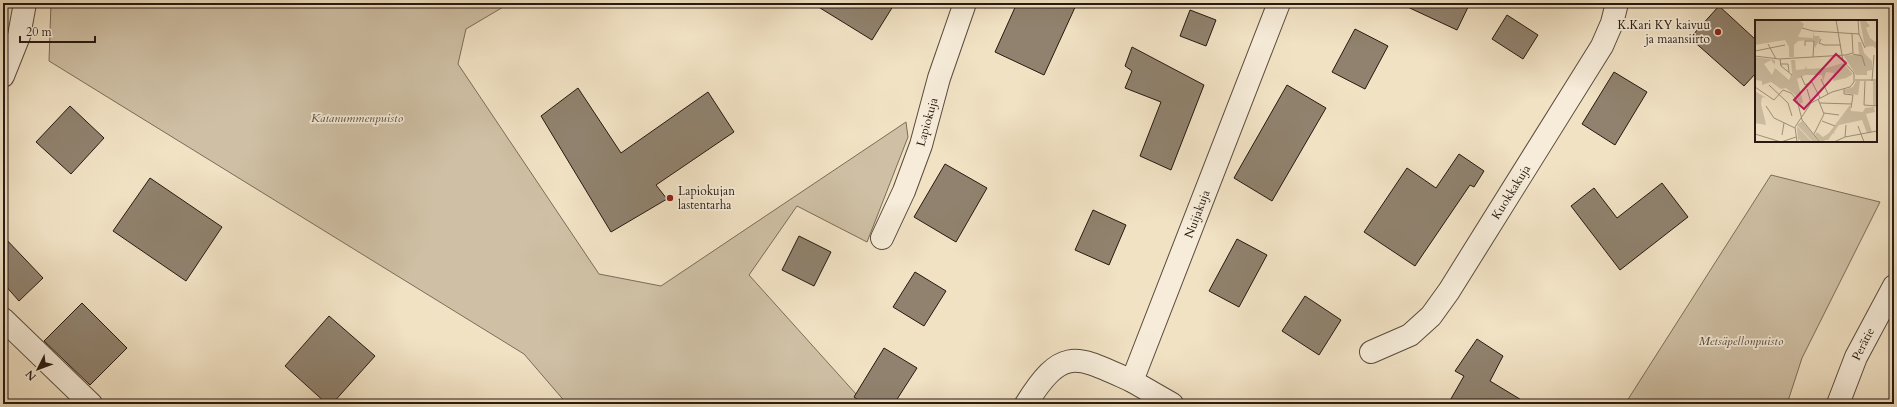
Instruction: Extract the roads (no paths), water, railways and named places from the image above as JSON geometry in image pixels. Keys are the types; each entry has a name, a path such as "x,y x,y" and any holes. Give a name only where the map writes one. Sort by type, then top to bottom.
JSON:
{"street":[{"path":"3,76 19,36 26,3"},
{"name":"Lapiokuja","path":"882,238 907,184 921,145 939,78 965,3"},
{"name":"Nuijakuja","path":"1132,382 1279,3"},
{"name":"Kuokkakuja","path":"1371,352 1410,335 1431,316 1449,291 1602,46 1612,23 1617,3"},
{"name":"Perätie","path":"1838,404 1856,357 1894,286"},
{"path":"3,318 91,404"},
{"path":"1026,404 1038,386 1060,364 1075,360 1090,362 1132,382 1172,404"}],"place":[{"name":"K.Kari KY kaivuu ja maansiirto","path":"1718,32"},
{"name":"Lapiokujan lastentarha","path":"670,198"}],"park label":[{"name":"Katanummenpuisto","path":"357,118"},
{"name":"Metsäpellonpuisto","path":"1741,341"}]}
